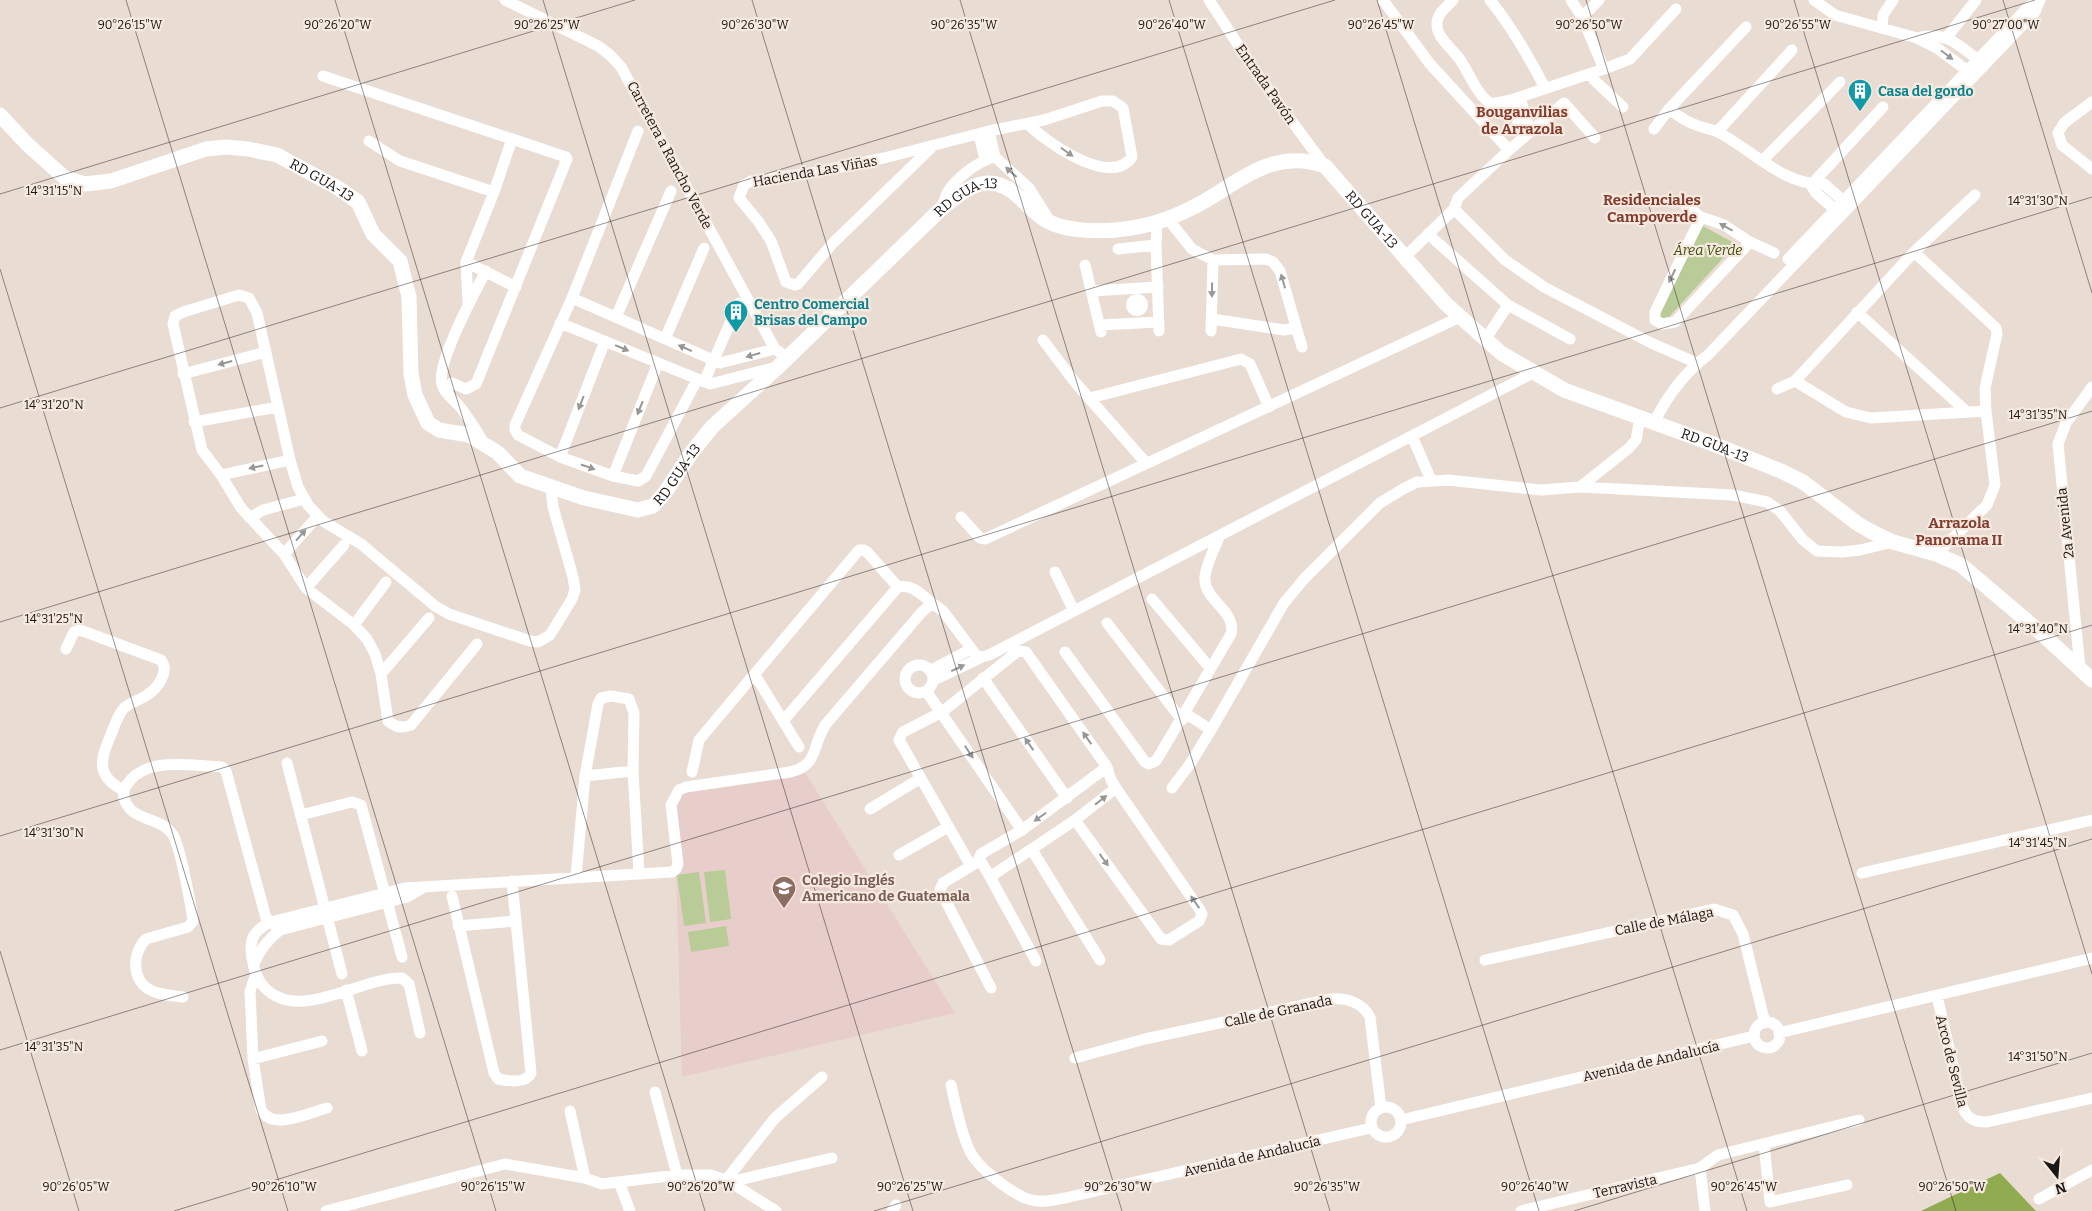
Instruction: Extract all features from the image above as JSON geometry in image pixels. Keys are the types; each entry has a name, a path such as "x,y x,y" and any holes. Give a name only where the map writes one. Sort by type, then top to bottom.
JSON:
{"main road":[{"name":"RD GUA-13","path":"0,115 28,145 65,178 85,184 111,181 206,149 226,147 277,155 338,188 358,202 373,234 400,261 409,297 411,374 415,395 428,423 439,430 469,435 498,453 520,476 584,498 638,510 654,506 712,427 783,362 941,208 966,189 991,182 1000,184 1014,192 1038,215 1052,223 1089,231 1126,229 1162,220 1190,209 1250,172 1269,165 1299,160 1325,166 1404,258 1460,318 1501,354 1564,390 1722,447 1803,482 1858,524 1893,542 1936,554 1956,562 1972,572 2092,680"}],"street":[{"name":"Carretera a Rancho Verde","path":"506,0 598,46 621,67 783,362"},
{"name":"Entrada Pavón","path":"1209,0 1259,77 1325,166"},
{"path":"1383,0 1430,64 1509,150"},
{"path":"1453,0 1438,16 1436,26 1439,34 1459,58 1484,99 1491,104 1591,74 1630,59 1676,9"},
{"path":"1490,0 1507,21 1545,88"},
{"path":"1571,0 1582,17 1604,69"},
{"path":"1582,17 1599,0"},
{"path":"1814,0 1835,15 1917,38 1938,48 1970,73"},
{"path":"1882,28 1883,14 1893,0"},
{"path":"1947,37 1976,0"},
{"path":"1580,487 1629,448 1647,421 1697,363 1708,355 1846,203 1970,73 2035,12 2040,0 2028,7 1981,62"},
{"path":"1654,129 1669,109 1746,27"},
{"path":"1917,38 1927,35 1947,37 1981,62"},
{"path":"1717,132 1792,50"},
{"path":"1591,74 1594,80 1622,107"},
{"path":"323,76 566,156 567,159 476,384 466,389 452,383 445,390"},
{"path":"1762,161 1840,82"},
{"path":"1516,98 1527,135"},
{"name":"Hacienda Las Viñas","path":"932,146 856,221 798,284 794,285 786,282 772,241 739,198 744,185 751,181 852,166 984,132 1044,120 1102,101 1113,101 1123,108 1132,157 1128,162 1117,168 1086,163 1038,134 1028,124"},
{"path":"2092,102 2064,123 2058,133 2062,145 2092,170"},
{"path":"1404,258 1454,210 1458,198 1509,150 1564,103 1596,138"},
{"path":"1811,185 1883,107"},
{"path":"1669,109 1688,122 1717,132 1762,161 1798,181 1811,185 1824,184 1846,203"},
{"path":"638,131 572,298 514,427 518,435 560,457 613,476 636,481 646,476 701,381 717,361 739,304"},
{"path":"984,132 990,159 1029,188 1052,223"},
{"path":"468,305 466,262 494,192 512,138"},
{"path":"369,140 400,160 494,192"},
{"path":"941,208 947,193 959,180 990,159"},
{"path":"1811,185 1816,193 1838,212"},
{"path":"616,318 671,191"},
{"path":"1777,389 1795,381 1914,252 1975,195"},
{"path":"1686,206 1702,217 1724,225 1750,242 1774,253"},
{"path":"1454,210 1505,260 1519,271 1584,310 1697,363"},
{"path":"1647,341 1658,322 1655,312 1702,217"},
{"path":"1085,265 1100,328 1138,323 1159,327 1156,245 1162,220"},
{"path":"1162,220 1192,249 1213,260 1266,259 1273,262 1280,271 1302,347"},
{"path":"1428,234 1508,305 1570,339"},
{"path":"1658,322 1675,322 1750,242"},
{"path":"1118,248 1156,245"},
{"path":"666,339 704,248"},
{"path":"1914,252 1996,328 1997,334 1985,388 1995,485 1987,505 1936,554"},
{"path":"1211,331 1213,260"},
{"path":"466,262 486,270 516,287"},
{"path":"486,270 468,305 446,356 442,385 460,407 486,445"},
{"path":"1138,301 1158,287"},
{"path":"1092,291 1158,306"},
{"path":"477,644 411,725 404,728 392,725 388,721 381,674 375,654 367,639 354,625 306,588 284,554 241,508 221,475 202,450 183,374 173,324 175,316 239,295 248,298 257,313 290,460 304,499 329,526 361,544 429,602 442,610 530,641 538,642 550,635 572,599 574,590 573,577 552,501 551,486"},
{"path":"572,298 717,361 775,349"},
{"path":"1138,301 1138,323"},
{"path":"1485,340 1508,305"},
{"path":"1857,312 1966,411"},
{"path":"961,517 980,538 985,538 1460,318"},
{"path":"1212,319 1284,330 1296,328"},
{"path":"560,322 710,384 783,362"},
{"path":"1043,340 1074,381 1146,463"},
{"path":"560,457 605,341"},
{"path":"183,374 266,352"},
{"path":"1090,398 1242,359 1250,364 1269,407"},
{"path":"717,361 722,381"},
{"path":"613,476 658,363"},
{"path":"933,675 982,657 1074,611 1533,373"},
{"path":"1795,381 1846,412 1871,418 1986,411"},
{"name":"2a Avenida","path":"2080,668 2058,444 2066,423 2092,387"},
{"path":"194,422 278,406"},
{"path":"1412,436 1432,480"},
{"path":"221,475 290,460"},
{"path":"1172,788 1190,764 1211,730 1263,642 1278,611 1304,580 1380,503 1417,482 1448,480 1541,490 1580,487 1733,495 1767,502 1784,515 1802,540 1817,551 1842,552 1860,550 1893,542"},
{"path":"250,518 263,510 304,499"},
{"path":"284,554 318,516"},
{"path":"1065,652 1148,764 1156,762 1210,668 1232,634 1231,620 1206,586 1206,571 1220,535"},
{"path":"306,588 344,545"},
{"path":"692,772 700,740 859,550 864,550 898,587"},
{"path":"1054,572 1074,611"},
{"path":"354,625 386,582"},
{"path":"783,721 898,587 904,586 914,589 943,611 971,649 982,657"},
{"path":"1152,599 1210,668"},
{"path":"420,1033 410,987 405,979 397,978 310,1000 288,1001 269,992 255,969 251,950 253,936 258,929 270,922 326,912 385,898 405,888 672,872 676,869 678,855 671,805 679,790 686,787 790,772 806,766 813,756 818,737 826,724 921,613 932,603"},
{"path":"381,674 429,618"},
{"path":"1107,623 1183,716 1211,730"},
{"path":"66,648 74,632 80,630 161,660 164,664 164,672 152,691 126,706 120,712 102,755 102,767 107,778 115,786 124,790"},
{"path":"933,675 971,649"},
{"path":"1036,961 990,877 975,863 948,827 900,744 900,736 903,732 942,712 1015,653 1022,650 1026,652 1108,767 1111,780 1116,788 1200,910 1202,914 1200,921 1169,940 1161,938 1075,820"},
{"path":"920,664 933,675 933,684 926,691 919,693 912,691 908,687 905,675 913,666 920,664"},
{"path":"755,675 799,747"},
{"path":"982,678 1067,798"},
{"path":"926,691 1022,830"},
{"path":"576,877 585,776 598,704 601,698 611,696 624,697 632,703 634,712 632,771 639,874"},
{"path":"287,763 342,974"},
{"path":"183,997 150,990 142,983 134,964 146,938 188,927 193,920 174,836 164,826 133,811 126,803 124,790 134,775 144,768 158,765 222,767 226,771 266,918 280,930"},
{"path":"991,988 940,890 943,883 975,863 980,854 1022,830 1108,767"},
{"path":"585,776 632,771"},
{"path":"870,809 920,778"},
{"path":"990,877 1075,820 1116,788"},
{"path":"301,815 352,802 359,803 362,808 402,957"},
{"path":"1862,873 2092,820"},
{"path":"899,855 948,827"},
{"path":"1032,850 1100,960"},
{"path":"452,896 494,1073 498,1079 525,1080 532,1073 512,881"},
{"name":"Calle de Málaga","path":"1485,960 1714,909 1733,916 1743,934 1764,1023"},
{"path":"326,912 280,930 268,940 260,951 250,991 253,1059 261,1110 269,1119 280,1121 327,1108"},
{"path":"458,926 516,921"},
{"path":"1779,1033 2092,958"},
{"path":"346,990 362,1051"},
{"name":"Arco de Sevilla","path":"1937,996 1962,1105 1967,1117 1972,1120 1987,1122 2092,1098"},
{"name":"Calle de Granada","path":"1075,1058 1145,1039 1343,998 1360,1005 1370,1016 1381,1108"},
{"path":"1764,1023 1772,1024 1779,1033 1775,1045 1767,1048 1759,1046 1754,1036 1758,1027 1764,1023"},
{"name":"Avenida de Andalucía","path":"1401,1120 1754,1036"},
{"path":"253,1059 322,1041"},
{"path":"728,1181 775,1118 822,1077"},
{"name":"Avenida de Andalucía","path":"953,1091 964,1137 972,1156 1010,1189 1030,1199 1040,1201 1065,1198 1371,1128"},
{"path":"655,1092 677,1174"},
{"path":"1381,1108 1392,1108 1401,1120 1400,1129 1387,1138 1378,1136 1371,1128 1373,1114 1381,1108"},
{"path":"570,1111 585,1178"},
{"name":"Terravista","path":"1521,1211 1700,1168 1718,1155 1859,1120"},
{"path":"1764,1144 1770,1202 1847,1185"},
{"path":"728,1181 832,1158"},
{"path":"326,1211 498,1164 518,1165 585,1178 602,1184 677,1174 711,1174 728,1181 776,1211"},
{"path":"1700,1168 1705,1211"},
{"path":"2039,1199 2092,1170"},
{"path":"619,1182 630,1211"}],"shaded area":[{"name":"Colegio Inglés Americano de Guatemala","path":"804,771 955,1013 682,1077 674,805 681,793"}],"green space":[{"name":"Área Verde","path":"1703,226 1736,244 1669,317 1662,318 1658,316 1657,309"},
{"path":"725,870 731,919 710,922 704,872"},
{"path":"699,872 706,923 684,926 677,875"},
{"path":"726,926 729,946 691,952 688,932"},
{"path":"2000,1173 2036,1211 1921,1211"}],"place":[{"name":"Casa del gordo","path":"1860,112"},
{"name":"Centro Comercial Brisas del Campo","path":"736,333"},
{"name":"Colegio Inglés Americano de Guatemala","path":"784,909"}],"district":[{"name":"Bouganvilias de Arrazola","path":"1522,120"},
{"name":"Residenciales Campoverde","path":"1652,208"},
{"name":"Arrazola Panorama II","path":"1959,532"}]}
